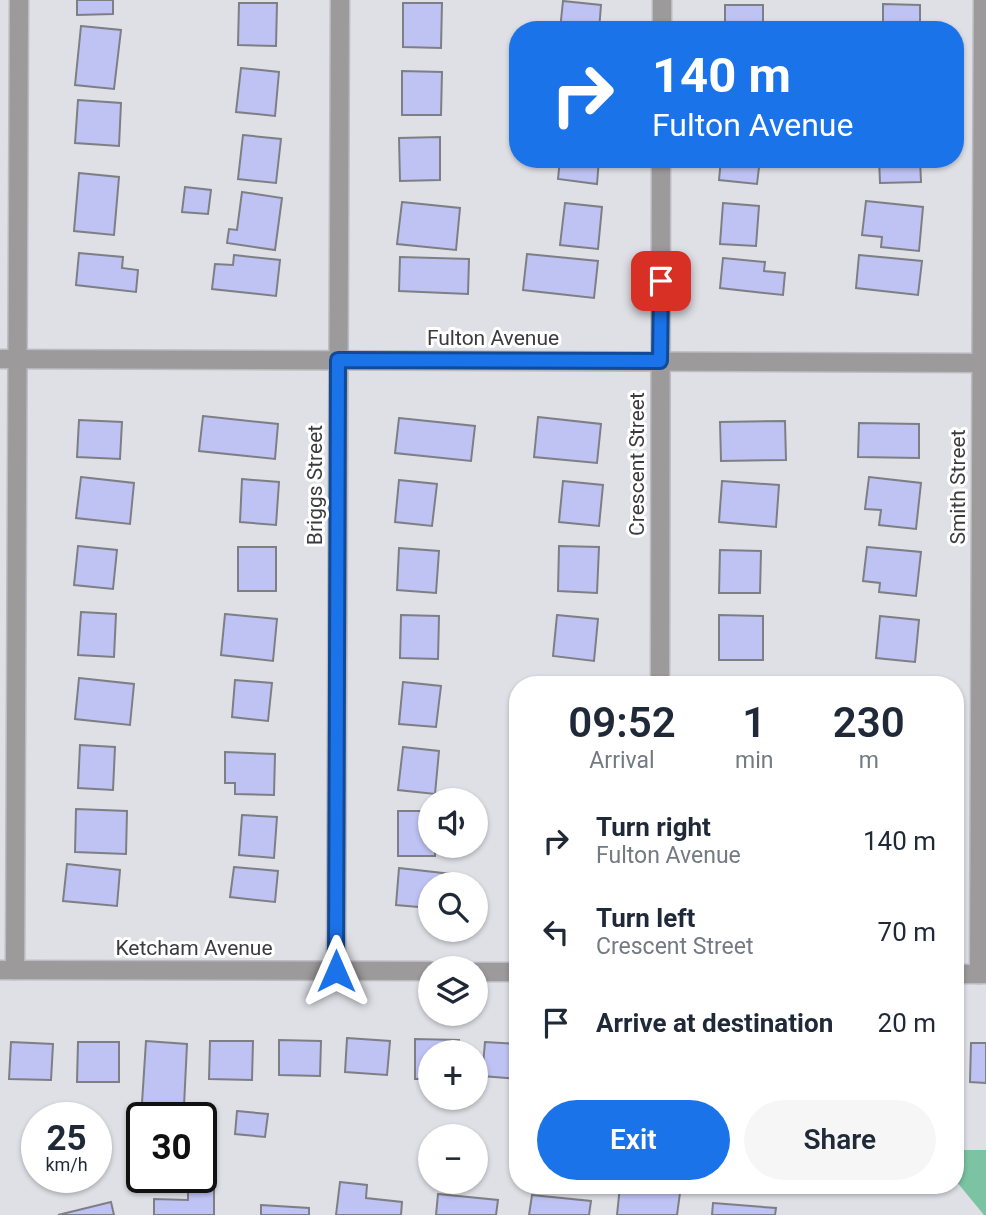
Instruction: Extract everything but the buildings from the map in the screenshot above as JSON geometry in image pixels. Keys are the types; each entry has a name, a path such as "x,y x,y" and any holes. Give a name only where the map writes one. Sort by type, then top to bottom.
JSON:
{"street":[{"path":"8,970 9,359 19,0"},
{"name":"Briggs Street","path":"336,971 340,0"},
{"path":"662,0 662,21"},
{"name":"Smith Street","path":"982,974 983,0"},
{"name":"Crescent Street","path":"660,676 661,168"},
{"name":"Fulton Avenue","path":"9,359 984,363"},
{"name":"Ketcham Avenue","path":"8,970 418,971"},
{"path":"488,972 509,972"},
{"path":"964,974 982,974"}],"green space":[{"path":"964,1150 986,1150 984,1215 964,1191"}],"route":[{"path":"336,971 338,360 660,361 661,281"}]}
